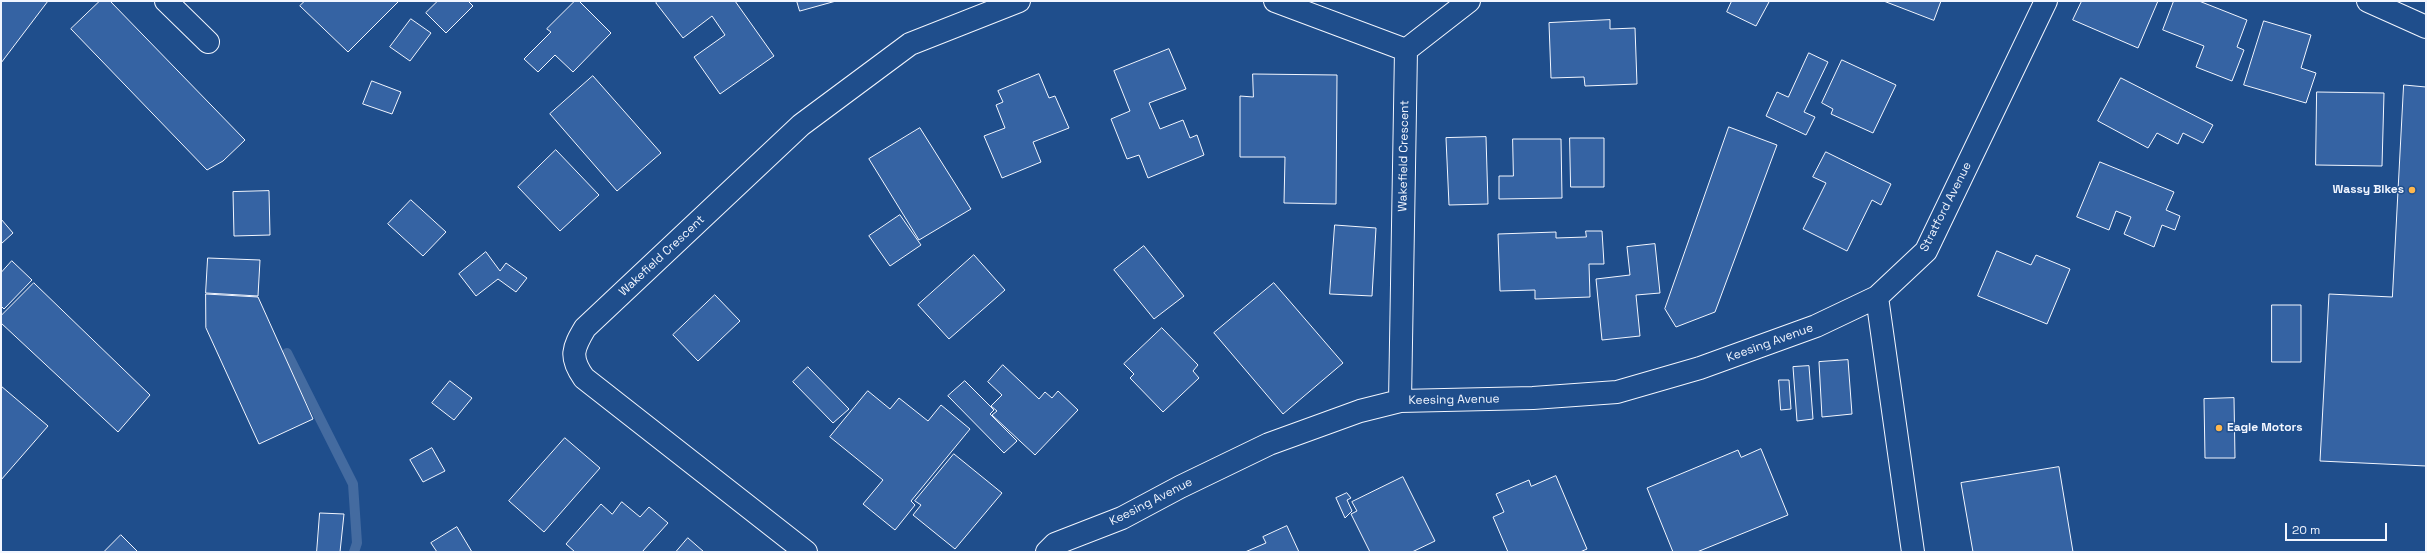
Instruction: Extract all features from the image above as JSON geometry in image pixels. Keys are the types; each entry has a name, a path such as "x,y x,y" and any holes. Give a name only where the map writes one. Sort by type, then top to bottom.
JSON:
{"street":[{"path":"166,1 208,42"},
{"name":"Wakefield Crescent","path":"806,552 584,378 574,360 574,346 585,328 801,125 910,44 1019,1"},
{"path":"1275,1 1406,50 1469,1"},
{"name":"Stratford Avenue","path":"1877,298 1926,251 2046,1"},
{"path":"2368,1 2426,27"},
{"name":"Wakefield Crescent","path":"1400,401 1406,50"},
{"path":"1877,298 1913,552"},
{"name":"Keesing Avenue","path":"1047,552 1055,544 1122,518 1180,487 1269,444 1360,411 1400,401 1533,398 1617,392 1700,368 1809,329 1877,298"}],"building":[{"path":"1,1 48,1 1,63"},
{"path":"100,1 110,1 245,140 223,161 207,170 71,29"},
{"path":"305,1 399,1 348,52 300,6"},
{"path":"438,1 468,1 473,6 446,33 426,13"},
{"path":"575,1 579,1 611,33 573,72 555,55 538,72 524,59 551,32 547,29"},
{"path":"658,1 735,1 774,56 720,94 694,57 725,35 712,16 683,38 656,3"},
{"path":"797,1 836,1 800,11"},
{"path":"1732,1 1769,2 1756,26 1727,12"},
{"path":"1884,1 1941,1 1934,20"},
{"path":"2082,1 2158,1 2138,48 2073,20"},
{"path":"2174,1 2199,1 2247,20 2237,47 2244,50 2232,81 2196,67 2204,46 2163,30"},
{"path":"411,19 431,33 410,61 390,47"},
{"path":"1610,20 1610,29 1635,28 1637,84 1585,86 1584,77 1551,78 1549,23"},
{"path":"2264,21 2311,35 2301,68 2316,73 2306,103 2244,85"},
{"path":"1169,49 1186,89 1149,103 1160,129 1183,120 1190,138 1197,135 1204,155 1148,178 1139,155 1127,159 1111,119 1130,111 1114,71"},
{"path":"1809,53 1828,62 1804,112 1815,117 1806,135 1766,116 1777,92 1788,97"},
{"path":"1842,60 1896,85 1873,133 1831,114 1833,109 1822,103"},
{"path":"1039,74 1049,98 1055,96 1069,128 1033,142 1041,162 1002,178 984,136 1005,128 996,105 1003,102 998,91"},
{"path":"1253,74 1337,75 1336,204 1284,203 1285,157 1240,157 1240,96 1253,97"},
{"path":"593,76 661,153 617,191 550,114"},
{"path":"2121,78 2213,125 2203,143 2183,133 2178,144 2157,133 2148,148 2098,121"},
{"path":"372,81 401,92 392,114 363,104"},
{"name":"Wassy Bikes","path":"2404,85 2426,87 2426,466 2320,461 2329,294 2392,297"},
{"path":"2317,92 2384,93 2382,166 2316,165"},
{"path":"1729,127 1777,145 1715,312 1676,327 1665,309"},
{"path":"920,128 971,209 919,240 869,159"},
{"path":"1486,137 1488,204 1449,205 1446,138"},
{"path":"1570,138 1604,138 1604,187 1571,187"},
{"path":"1513,139 1561,139 1562,198 1499,199 1499,176 1513,176"},
{"path":"556,150 599,195 560,231 518,187"},
{"path":"1826,152 1891,184 1881,205 1872,200 1847,251 1803,229 1826,183 1813,177"},
{"path":"2100,162 2174,192 2166,210 2180,216 2175,230 2162,225 2154,247 2124,234 2131,217 2116,211 2109,230 2077,217"},
{"path":"269,191 270,235 234,236 233,192"},
{"path":"411,200 446,232 423,256 388,224"},
{"path":"900,215 921,245 890,266 869,236"},
{"path":"1,219 13,233 1,244"},
{"path":"1335,225 1376,228 1372,296 1330,294"},
{"path":"1586,231 1602,231 1604,264 1589,264 1590,297 1535,299 1535,290 1500,291 1498,234 1556,232 1556,238 1586,237"},
{"path":"1655,244 1660,293 1636,295 1640,336 1602,340 1596,279 1630,275 1627,247"},
{"path":"1144,246 1184,296 1154,319 1114,270"},
{"path":"1997,251 2031,265 2036,255 2070,269 2047,324 1978,296"},
{"path":"486,252 500,271 506,263 527,278 516,292 498,279 476,296 459,274"},
{"path":"974,255 1005,290 949,339 918,305"},
{"path":"208,258 260,260 258,296 206,293"},
{"path":"12,261 32,280 4,309 1,306 1,273"},
{"path":"34,283 150,395 118,432 1,323 1,316"},
{"path":"1274,283 1343,363 1283,414 1214,333"},
{"path":"206,294 258,297 313,419 259,444 206,328"},
{"path":"715,295 740,321 698,361 673,335"},
{"path":"2272,305 2301,305 2301,362 2272,362"},
{"path":"1162,328 1198,365 1193,371 1199,378 1163,412 1130,378 1134,374 1124,364"},
{"path":"1848,360 1852,414 1822,417 1819,362"},
{"path":"1003,365 1039,399 1045,392 1052,398 1058,391 1078,410 1035,455 992,415 997,411 991,406 1002,395 988,382"},
{"path":"1809,366 1813,419 1797,421 1793,367"},
{"path":"808,367 849,409 833,423 793,382"},
{"path":"1779,380 1789,380 1791,409 1781,410"},
{"path":"450,381 472,398 454,420 432,403"},
{"path":"965,381 994,410 990,414 1017,441 1004,453 948,396"},
{"path":"1,386 48,426 1,480"},
{"path":"868,391 890,409 899,398 928,421 941,405 970,429 911,501 915,505 895,530 863,504 883,480 830,437"},
{"name":"Eagle Motors","path":"2234,398 2235,458 2205,458 2204,399"},
{"path":"565,438 600,468 544,532 509,501"},
{"path":"432,448 445,471 423,482 410,460"},
{"path":"1761,449 1788,515 1697,552 1673,552 1647,488 1738,450 1741,457"},
{"path":"954,454 1002,493 955,549 913,515 921,505 915,501"},
{"path":"2059,467 2073,552 1973,552 1961,483"},
{"path":"1556,476 1587,549 1580,552 1508,552 1493,517 1504,512 1496,494 1529,480 1531,486"},
{"path":"1403,477 1435,541 1412,552 1370,552 1351,514 1357,511 1352,502"},
{"path":"1347,493 1351,498 1347,500 1352,511 1345,518 1336,498"},
{"path":"622,502 640,517 649,507 668,523 642,552 575,552 566,544 601,504 612,514"},
{"path":"320,513 344,514 340,552 317,552"},
{"path":"1287,526 1299,552 1245,552 1266,543 1263,537"},
{"path":"457,527 472,552 437,552 431,543"},
{"path":"121,535 138,552 104,552"},
{"path":"688,538 704,552 676,552"}],"waterway":[{"path":"287,353 353,484 357,543 354,552"}],"place":[{"name":"Wassy Bikes","path":"2412,190"},
{"name":"Eagle Motors","path":"2219,428"}]}
